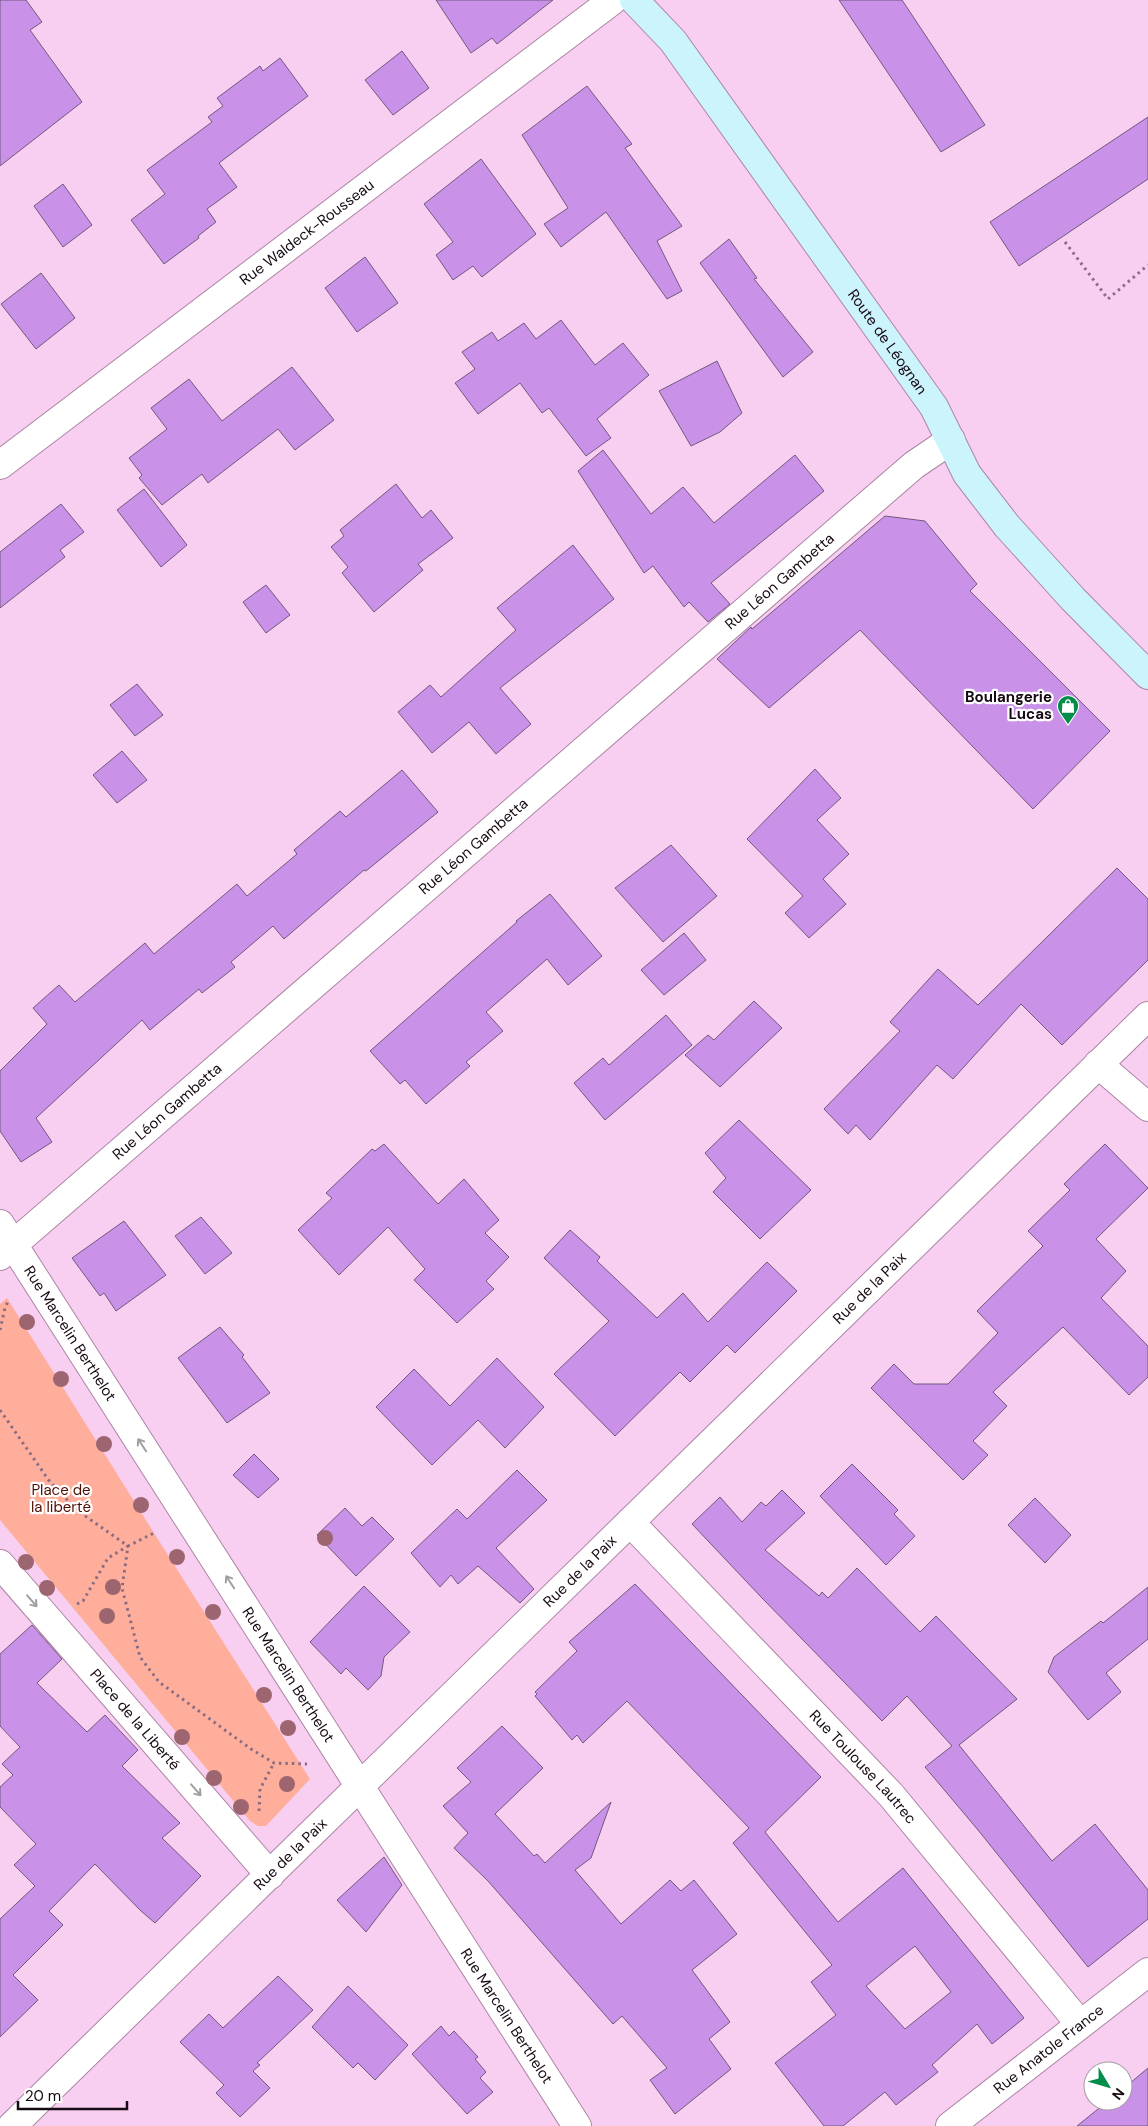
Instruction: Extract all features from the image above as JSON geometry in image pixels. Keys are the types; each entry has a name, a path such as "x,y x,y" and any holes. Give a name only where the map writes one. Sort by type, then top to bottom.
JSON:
{"main road":[{"name":"Route de Léognan","path":"634,0 679,49 934,407 967,474 1007,526 1074,600 1148,675"}],"street":[{"name":"Rue Waldeck-Rousseau","path":"0,464 613,0"},
{"name":"Rue Léon Gambetta","path":"4,1242 907,471 950,440"},
{"name":"Rue de la Paix","path":"12,2126 1148,1016"},
{"path":"1098,1064 1148,1107"},
{"name":"Rue Marcelin Berthelot","path":"4,1242 28,1266 577,2126"},
{"name":"Rue Toulouse Lautrec","path":"630,1522 891,1795 1080,2024"},
{"name":"Place de la Liberté","path":"0,1564 270,1875"},
{"name":"Rue Anatole France","path":"950,2126 1148,1972"}],"path":[{"path":"1066,242 1108,299 1148,265"},
{"path":"0,1410 50,1482 78,1511 128,1546"},
{"path":"71,1606 83,1602 108,1558 154,1533"},
{"path":"128,1546 122,1588 140,1657 159,1682 251,1749 274,1763 310,1764 335,1747"},
{"path":"248,1850 258,1821 260,1788 274,1763"}],"green space":[{"name":"Place de la liberté","path":"7,1298 310,1779 266,1826 258,1826 250,1821 0,1520 0,1304"}],"building":[{"path":"0,0 26,0 42,22 30,30 82,102 0,166"},
{"path":"436,0 553,0 497,44 492,38 471,53"},
{"path":"839,0 902,0 985,125 941,152"},
{"path":"402,51 429,88 393,115 365,80"},
{"path":"280,58 308,96 219,163 237,187 207,209 216,222 198,236 199,238 164,264 131,220 165,194 147,170 212,122 208,117 223,106 217,98 260,66 263,71"},
{"path":"587,86 632,144 625,148 682,226 657,241 682,291 667,299 606,212 561,247 544,224 568,208 522,135"},
{"path":"1148,117 1148,179 1019,266 990,222"},
{"path":"481,159 536,234 482,277 473,266 453,280 436,255 453,242 424,204"},
{"path":"63,184 92,225 63,247 34,206"},
{"path":"729,239 757,278 754,279 813,352 783,377 700,263"},
{"path":"365,257 398,303 357,332 325,288"},
{"path":"41,273 75,318 36,349 1,304"},
{"path":"561,320 595,365 623,343 649,375 597,419 611,438 586,456 549,408 542,413 520,383 478,414 455,383 475,369 462,352 492,332 498,341 524,323 536,339"},
{"path":"717,361 742,413 720,432 691,446 659,391"},
{"path":"292,367 334,420 295,450 278,429 208,483 202,474 162,505 139,478 142,475 129,458 167,429 151,408 189,379 222,421"},
{"path":"603,450 651,514 683,487 714,523 795,455 824,491 711,583 730,604 708,622 689,602 684,607 653,566 644,573 578,471"},
{"path":"396,484 422,518 431,510 453,538 418,564 423,570 374,612 342,573 348,567 331,547 344,536 340,530"},
{"path":"144,489 187,545 161,567 117,510"},
{"path":"61,504 84,532 60,550 65,557 0,608 0,552"},
{"path":"885,516 925,521 977,584 970,591 1110,731 1033,809 860,630 769,708 717,659 751,627 752,629"},
{"path":"573,545 614,599 500,688 531,724 496,754 469,722 432,753 398,712 430,685 441,697 516,630 497,608"},
{"path":"266,585 290,615 266,633 243,602"},
{"path":"137,684 163,715 135,736 110,705"},
{"path":"122,751 147,780 117,803 93,775"},
{"path":"815,769 841,798 817,820 849,854 823,879 846,904 809,938 785,913 803,896 747,839"},
{"path":"402,770 438,812 366,871 364,870 284,939 273,926 231,962 235,967 202,993 199,989 150,1030 142,1020 36,1118 52,1142 21,1162 0,1131 0,1071 47,1024 33,1008 59,985 75,1002 145,943 154,954 237,884 247,896 297,854 294,850 340,811 346,817"},
{"path":"671,845 717,896 663,942 615,888"},
{"path":"1117,868 1148,899 1148,960 1062,1045 1021,1004 953,1079 937,1065 870,1140 856,1125 848,1134 824,1109 900,1031 890,1022 938,969 978,1005"},
{"path":"550,894 602,956 568,985 547,959 486,1012 503,1031 466,1062 470,1066 426,1104 405,1080 400,1084 370,1051 516,921"},
{"path":"684,933 706,960 664,995 641,970"},
{"path":"754,1001 782,1028 720,1087 685,1055 708,1035 714,1040"},
{"path":"666,1015 692,1045 605,1120 574,1083 603,1058 609,1065"},
{"path":"739,1120 811,1190 760,1239 713,1192 726,1178 705,1153"},
{"path":"384,1144 438,1204 464,1179 499,1220 485,1233 509,1257 486,1281 494,1289 457,1323 414,1280 425,1269 388,1227 339,1275 298,1230 332,1198 326,1193 372,1149 375,1151"},
{"path":"1105,1144 1148,1188 1096,1239 1126,1271 1101,1298 1148,1346 1148,1377 1129,1395 1063,1327 993,1392 1007,1406 973,1441 988,1455 963,1480 871,1388 894,1364 914,1384 948,1384 998,1333 977,1311 1043,1246 1028,1231 1070,1190 1064,1184"},
{"path":"201,1217 232,1253 205,1274 175,1236"},
{"path":"124,1221 166,1275 116,1311 104,1293 100,1296 72,1258"},
{"path":"570,1230 600,1257 597,1261 657,1318 683,1293 708,1322 767,1262 797,1291 735,1353 727,1345 690,1382 680,1372 615,1436 554,1374 609,1321 544,1258"},
{"path":"220,1327 244,1355 242,1357 270,1393 227,1423 178,1358"},
{"path":"497,1358 544,1407 505,1448 478,1420 432,1465 376,1407 414,1369 450,1406"},
{"path":"254,1454 279,1479 258,1498 233,1475"},
{"path":"852,1464 898,1510 894,1514 915,1536 886,1565 820,1496"},
{"path":"517,1470 547,1500 496,1548 534,1589 520,1603 478,1566 458,1584 451,1575 440,1587 411,1553 457,1509 467,1519"},
{"path":"782,1490 805,1513 765,1550 819,1596 822,1592 828,1598 857,1568 920,1632 936,1616 1017,1699 959,1745 1052,1861 1095,1824 1148,1890 1148,1919 1088,1967 925,1767 952,1746 907,1696 882,1721 692,1524 720,1497 742,1522 761,1502 766,1506"},
{"path":"1035,1498 1071,1535 1045,1563 1008,1525"},
{"path":"345,1508 362,1526 372,1517 394,1539 356,1576 317,1535"},
{"path":"635,1584 821,1777 765,1832 838,1922 903,1868 1024,2018 992,2044 977,2024 932,2065 938,2072 896,2105 885,2092 843,2126 824,2126 775,2063 836,2015 811,1982 832,1965 733,1843 749,1828 627,1701 583,1743 577,1735 572,1740 535,1696 537,1694 535,1692 577,1651 569,1642","holes":["915,1946 951,1992 905,2029 866,1986"]},
{"path":"364,1586 410,1632 384,1657 381,1676 368,1690 346,1668 341,1674 310,1642"},
{"path":"1148,1587 1148,1639 1106,1673 1121,1692 1088,1720 1048,1672 1054,1657 1101,1621 1103,1623"},
{"path":"32,1625 62,1659 37,1683 87,1732 105,1715 138,1750 122,1766 180,1823 162,1838 201,1876 155,1923 95,1864 49,1911 63,1925 13,1975 38,2000 0,2037 0,1919 35,1886 14,1865 36,1844 0,1807 0,1787 13,1775 2,1764 20,1747 0,1726 0,1654"},
{"path":"502,1726 543,1768 495,1814 534,1856 537,1854 545,1863 611,1802 591,1858 575,1870 621,1924 670,1880 681,1891 694,1880 737,1934 692,1970 730,2022 709,2039 731,2069 675,2114 650,2080 667,2068 622,2016 613,2024 488,1881 454,1848 468,1833 443,1806 471,1782 457,1768"},
{"path":"384,1857 402,1885 366,1932 337,1900"},
{"path":"278,1976 313,2010 257,2063 260,2065 253,2071 270,2088 240,2117 216,2093 224,2085 180,2042 209,2014 223,2028"},
{"path":"348,1986 408,2045 375,2080 358,2063 353,2068 312,2027"},
{"path":"441,2026 449,2036 454,2031 478,2057 475,2059 486,2072 480,2078 493,2092 467,2114 412,2054"},
{"path":"1148,2068 1148,2126 1077,2126 1096,2111 1133,2111 1133,2081"}],"place":[{"name":"Boulangerie Lucas","path":"1068,725"}]}
